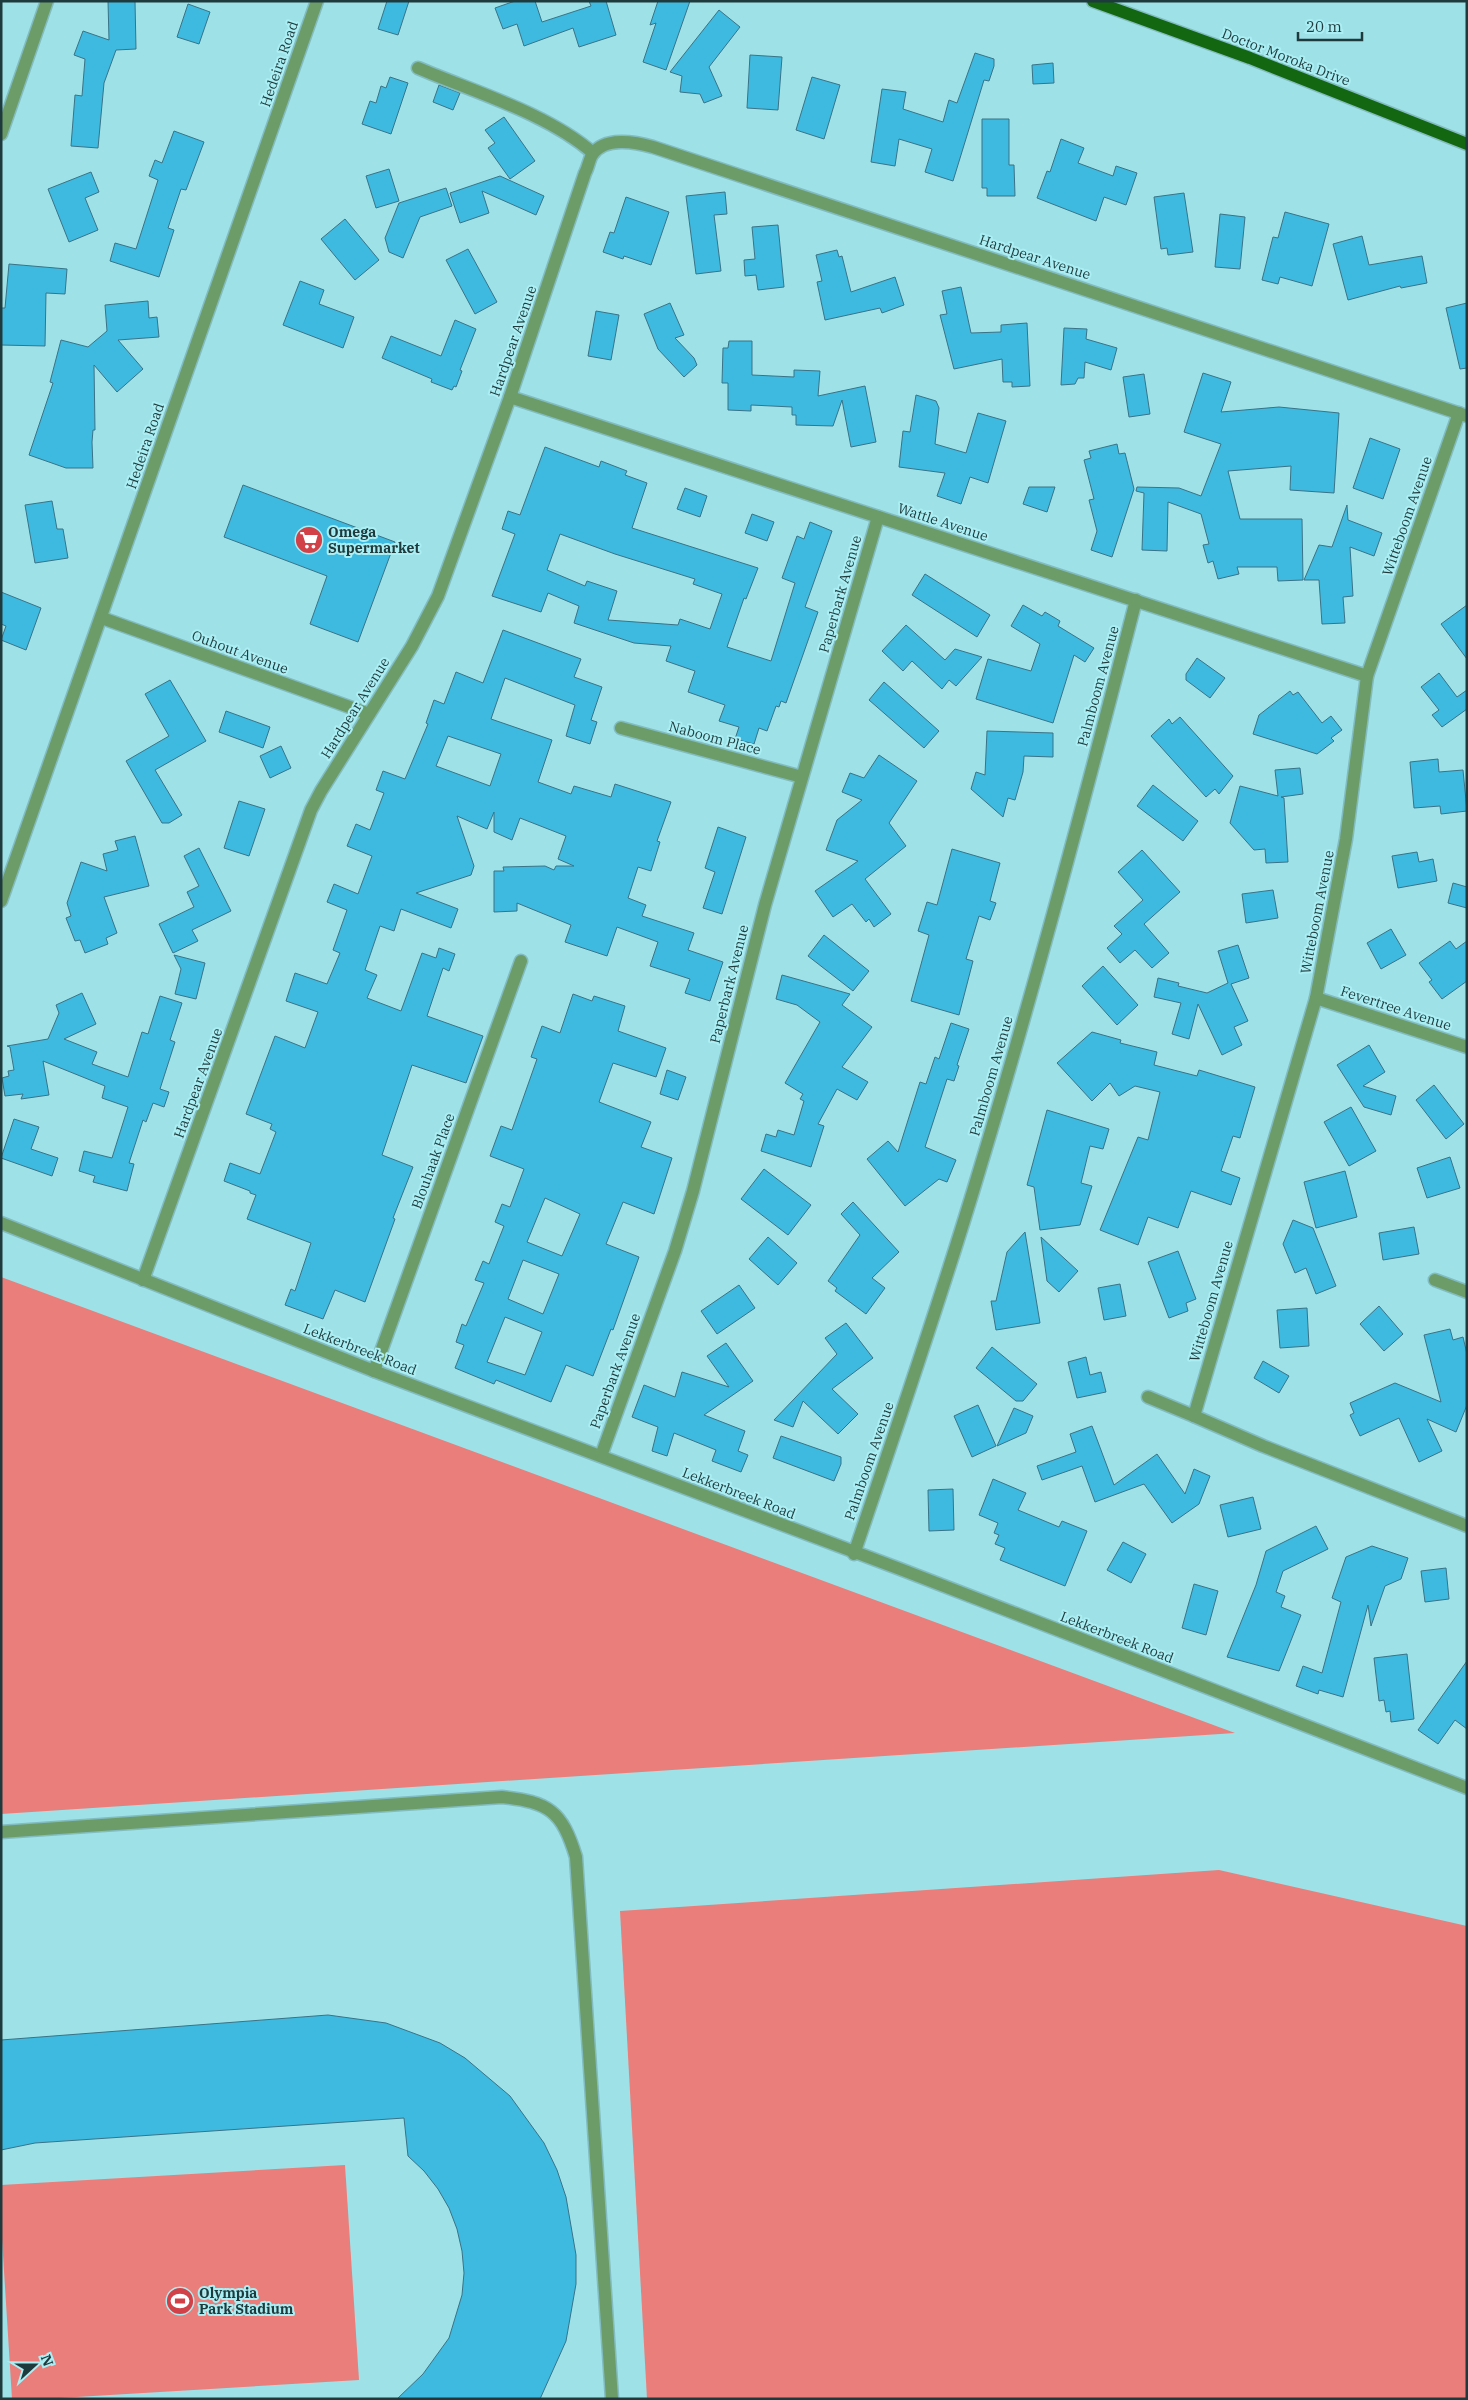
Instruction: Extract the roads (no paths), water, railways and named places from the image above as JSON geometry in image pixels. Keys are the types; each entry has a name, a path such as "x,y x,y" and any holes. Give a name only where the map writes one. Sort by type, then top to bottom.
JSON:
{"main road":[{"name":"Doctor Moroka Drive","path":"1093,1 1250,58 1467,144"}],"street":[{"path":"1,134 47,1"},
{"name":"Hedeira Road","path":"1,901 102,618 317,1"},
{"path":"418,68 548,122 576,139 593,153"},
{"name":"Hardpear Avenue","path":"144,1280 312,810 412,646 438,596 510,397 593,153 602,147 627,142 653,147 1463,414"},
{"name":"Wattle Avenue","path":"510,397 1368,676"},
{"name":"Witteboom Avenue","path":"1194,1416 1316,998 1346,839 1368,676 1463,414"},
{"name":"Paperbark Avenue","path":"601,1456 675,1250 693,1191 765,905 878,517"},
{"name":"Palmboom Avenue","path":"854,1554 926,1342 977,1179 1052,921 1136,600"},
{"name":"Ouhout Avenue","path":"102,618 369,714"},
{"name":"Naboom Place","path":"620,728 802,777"},
{"name":"Blouhaak Place","path":"374,1371 521,961"},
{"name":"Fevertree Avenue","path":"1316,998 1467,1047"},
{"name":"Lekkerbreek Road","path":"1,1223 374,1371 908,1573 1467,1788"},
{"path":"1435,1280 1467,1292"},
{"path":"1148,1397 1264,1446 1467,1526"},
{"path":"1,1832 502,1797 531,1800 551,1810 568,1831 576,1857 612,2399"}],"place":[{"name":"Omega Supermarket","path":"309,540"},
{"name":"Olympia Park Stadium","path":"180,2301"}]}
